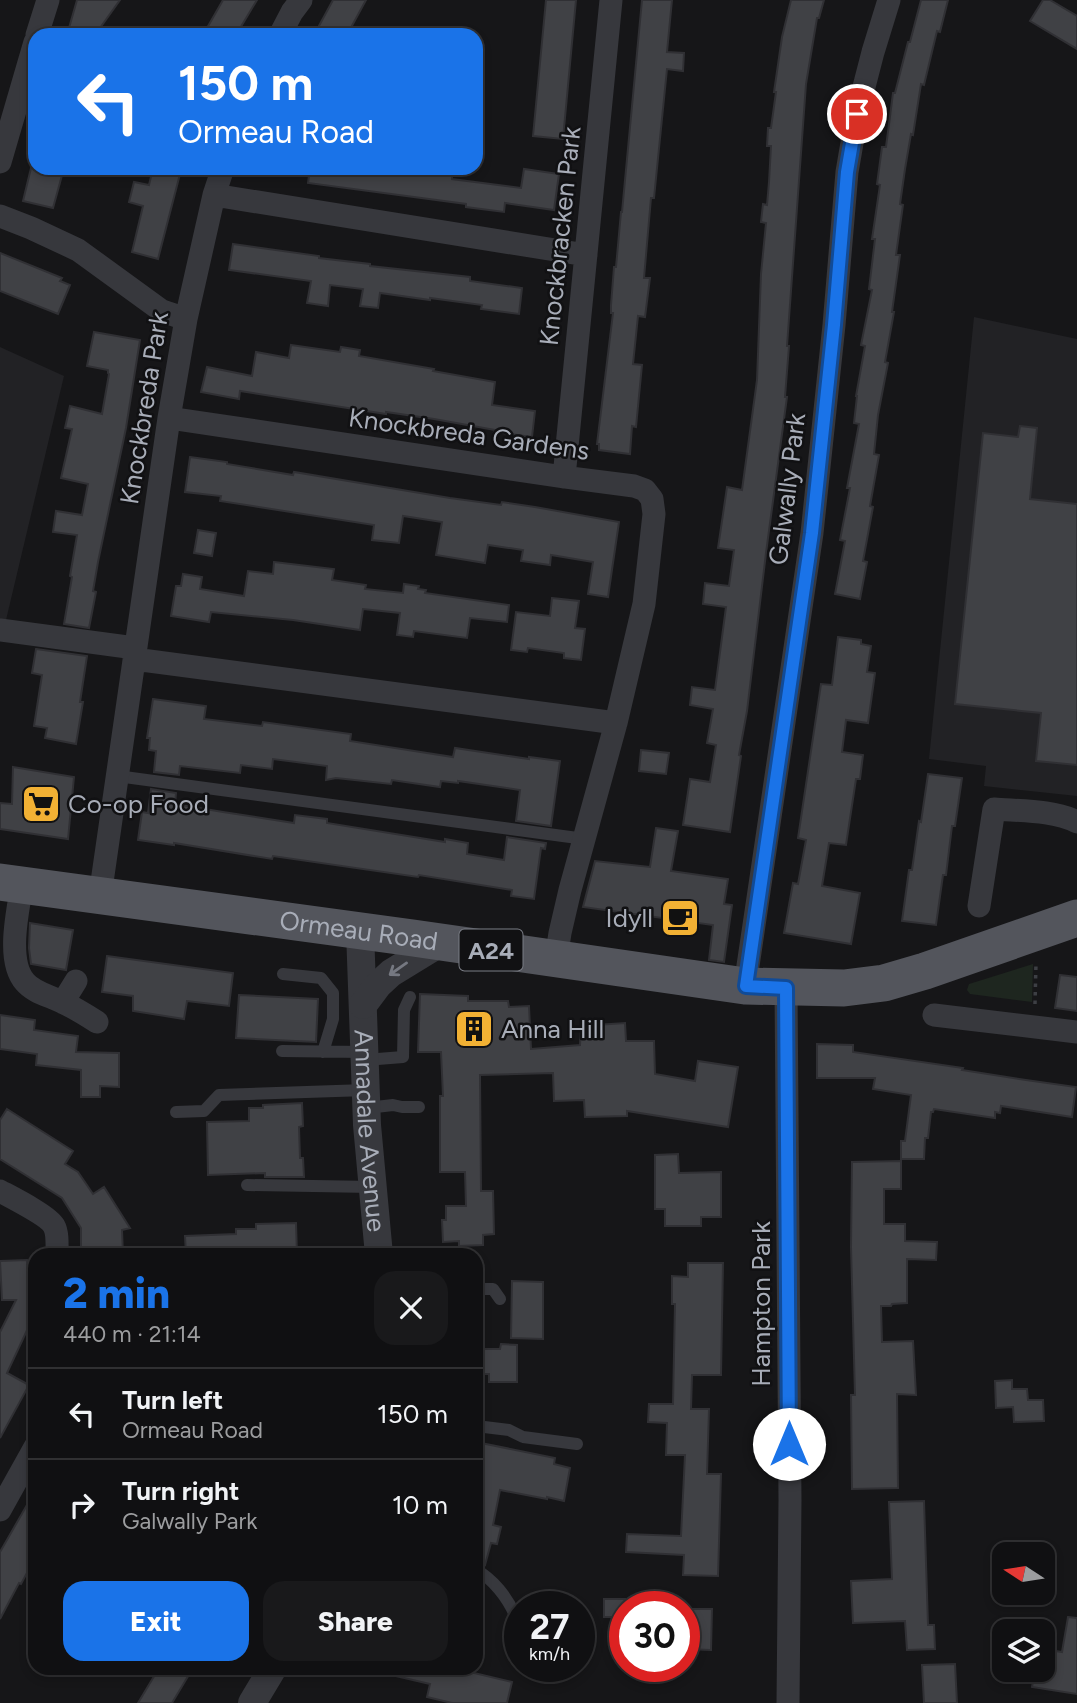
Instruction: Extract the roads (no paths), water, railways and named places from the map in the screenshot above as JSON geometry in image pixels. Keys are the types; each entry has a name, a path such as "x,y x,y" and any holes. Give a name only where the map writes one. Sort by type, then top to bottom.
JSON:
{"main road":[{"name":"Ormeau Road","path":"11,883 746,986 786,988 844,988 884,983 1077,918"}],"street":[{"path":"39,28 48,0"},
{"path":"284,28 301,0"},
{"name":"Knockbracken Park","path":"564,477 611,0"},
{"name":"Galwally Park","path":"746,986 812,533 847,172 857,114 888,0"},
{"path":"0,162 28,66"},
{"name":"Knockbreda Park","path":"100,896 169,418 186,319 221,175"},
{"path":"215,195 586,255"},
{"path":"0,216 78,250 162,311 186,319"},
{"name":"Knockbreda Gardens","path":"169,418 634,486 645,490 652,499 654,514 644,604 616,723"},
{"path":"0,630 135,654 616,723 562,922 556,959"},
{"path":"979,906 994,809 1053,815 1077,822"},
{"path":"11,883 16,962 20,976 38,992 97,1022"},
{"name":"Annadale Avenue","path":"360,931 366,1099 378,1248"},
{"name":"Annadale Avenue","path":"363,1005 391,972 440,943"},
{"path":"63,1003 76,981"},
{"name":"Hampton Park","path":"786,988 790,1500 788,1703"},
{"path":"934,1015 1077,1032"},
{"path":"0,1191 54,1224 57,1248"},
{"path":"0,1510 28,1460"},
{"path":"252,1703 269,1675"}],"lane":[{"path":"117,776 585,839"},
{"path":"283,974 321,978 334,993 333,1019 323,1052"},
{"path":"282,1051 403,1057 404,1010 410,997"},
{"path":"176,1112 204,1111 219,1095 366,1099 402,1107 419,1107"},
{"path":"247,1185 373,1187"},
{"path":"483,1289 493,1289 500,1299"},
{"path":"483,1427 509,1430 523,1437 577,1444"},
{"path":"483,1575 504,1597"}],"place":[{"name":"Co-op Food","path":"41,804"},
{"name":"Idyll","path":"680,918"},
{"name":"Anna Hill","path":"474,1029"}]}
